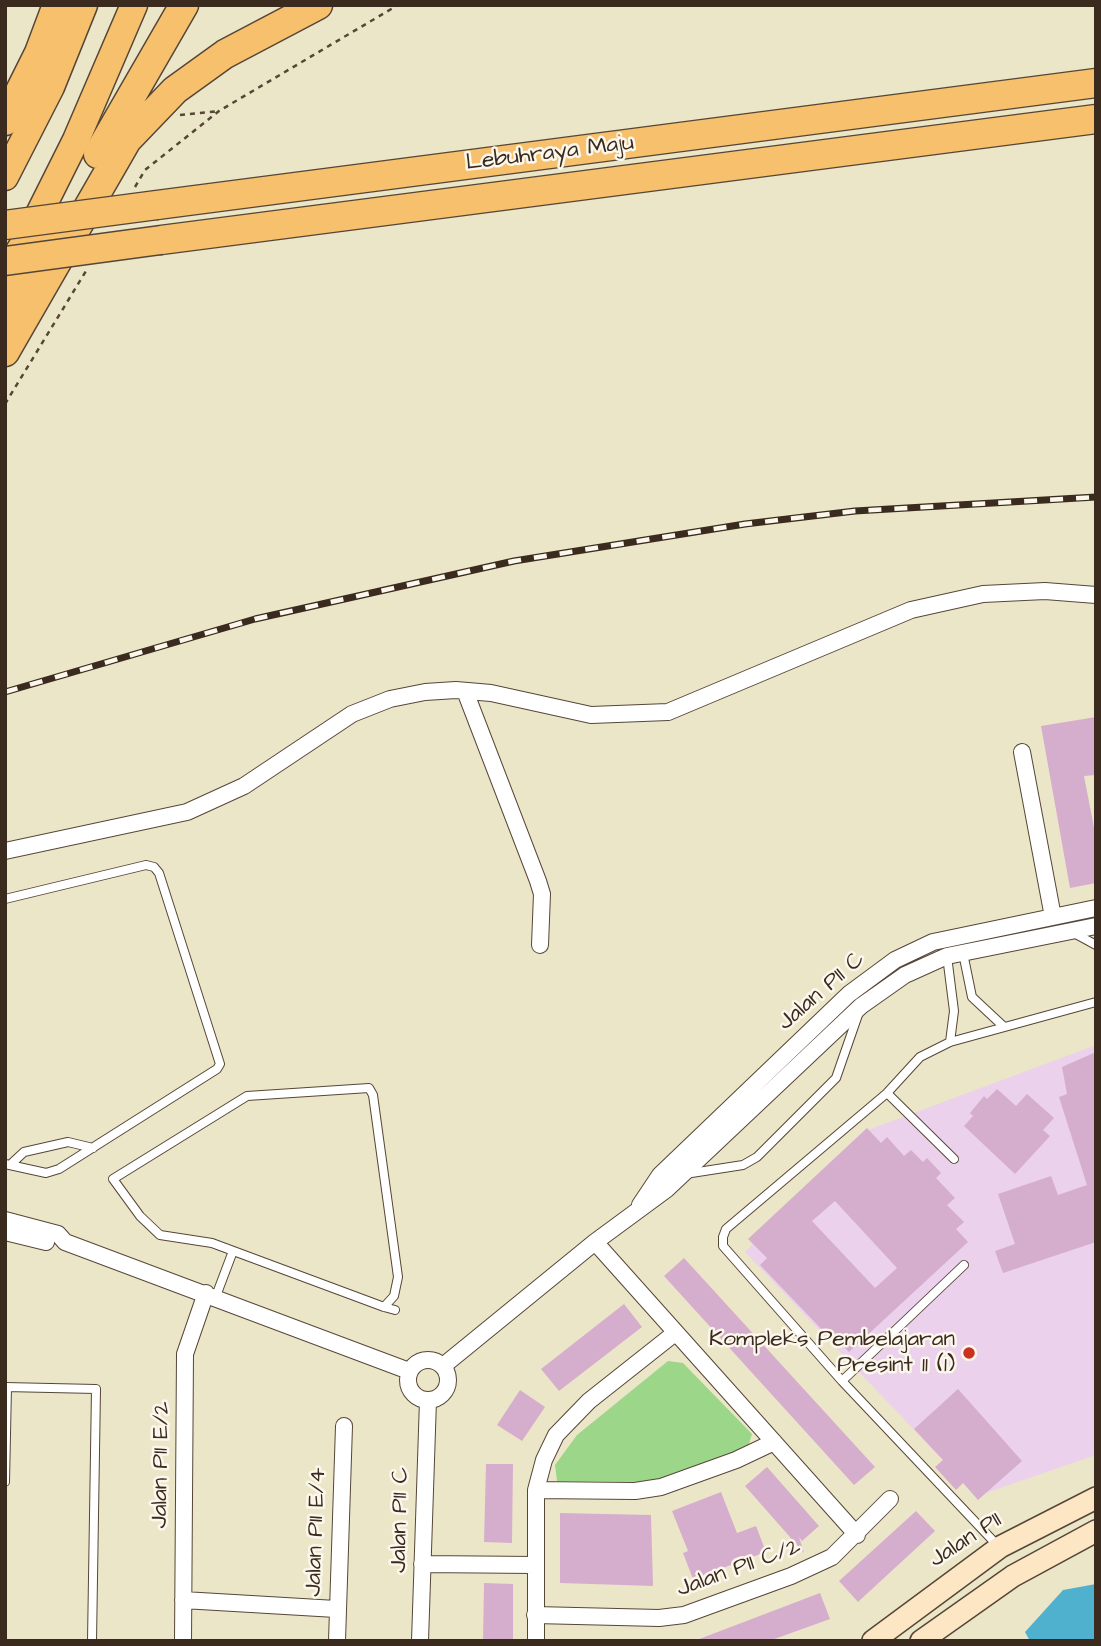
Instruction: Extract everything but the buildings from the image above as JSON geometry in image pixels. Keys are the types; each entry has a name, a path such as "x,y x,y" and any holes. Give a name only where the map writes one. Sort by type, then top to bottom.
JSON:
{"highway":[{"path":"5,121 39,53 57,5"},
{"path":"5,177 51,87 84,5"},
{"path":"5,272 26,240 76,140 134,5"},
{"path":"5,306 91,167 184,5"},
{"path":"5,352 127,140 175,90 225,54 318,5"},
{"name":"Lebuhraya Maju","path":"5,225 1096,83"},
{"name":"Lebuhraya Maju","path":"5,261 1096,119"}],"main road":[{"name":"Jalan P11","path":"873,1641 1000,1547 1096,1498"},
{"path":"921,1641 1003,1582 1096,1531"}],"street":[{"path":"5,851 187,811 244,786 352,714 390,699 425,692 465,691 491,693 592,715 658,714 687,707 911,610 983,594 1045,591 1096,595"},
{"path":"465,691 542,894 540,945"},
{"path":"1022,752 1054,917"},
{"name":"Jalan P11 C","path":"636,1210 660,1175 849,994 895,960 933,942 1096,908"},
{"name":"Jalan P11 C","path":"443,1366 683,1174 861,1006 905,975 955,955 1096,926"},
{"path":"5,1220 58,1234 65,1242 409,1371"},
{"path":"5,1232 56,1245 65,1242"},
{"path":"595,1242 857,1535"},
{"name":"Jalan P11 E/2","path":"183,1641 185,1354 211,1295"},
{"path":"536,1641 536,1490 544,1460 556,1434 589,1401 675,1333"},
{"path":"424,1360 443,1366 448,1376 447,1388 438,1398 419,1398 410,1390 409,1371 424,1360"},
{"name":"Jalan P11 C","path":"420,1641 428,1400"},
{"name":"Jalan P11 E/4","path":"337,1641 344,1426"},
{"path":"536,1490 635,1491 661,1487 736,1460 774,1442"},
{"name":"Jalan P11 C/2","path":"535,1615 659,1618 684,1615 814,1567 832,1557 857,1535 890,1499"},
{"path":"422,1564 535,1565"},
{"path":"183,1600 337,1609"}],"lane":[{"path":"5,900 146,865 154,867 159,873 219,1064 217,1069 93,1148 46,1173 8,1164"},
{"path":"1070,931 1096,945"},
{"path":"955,955 972,997 1003,1026"},
{"path":"950,1042 954,1011 955,955"},
{"path":"1000,1547 842,1381 723,1246 723,1237 726,1228 887,1093 920,1056 950,1042 1096,1002"},
{"path":"683,1174 743,1165 757,1157 836,1078 861,1006"},
{"path":"384,1307 394,1296 398,1277 373,1095 369,1088 247,1096 113,1180 152,1231 160,1235 193,1239 233,1251 384,1307 395,1310"},
{"path":"887,1093 954,1159"},
{"path":"8,1164 24,1152 68,1142 93,1148"},
{"path":"211,1295 233,1251"},
{"path":"842,1381 964,1265"},
{"path":"5,1482 6,1387 96,1389 92,1641"}],"path":[{"path":"174,115 219,111"}],"shaded area":[{"name":"Kompleks Pembelajaran Presint 11 (1)","path":"1096,1045 1096,1455 977,1496 745,1252 863,1132"}],"green space":[{"path":"668,1361 683,1363 752,1434 748,1447 657,1482 557,1481 555,1465 577,1435"}],"water":[{"path":"1096,1584 1096,1641 1030,1641 1025,1632 1063,1590"}],"railway":[{"path":"5,692 255,619 514,561 745,524 855,511 1096,497"}],"place":[{"name":"Kompleks Pembelajaran Presint 11 (1)","path":"969,1353"}]}
